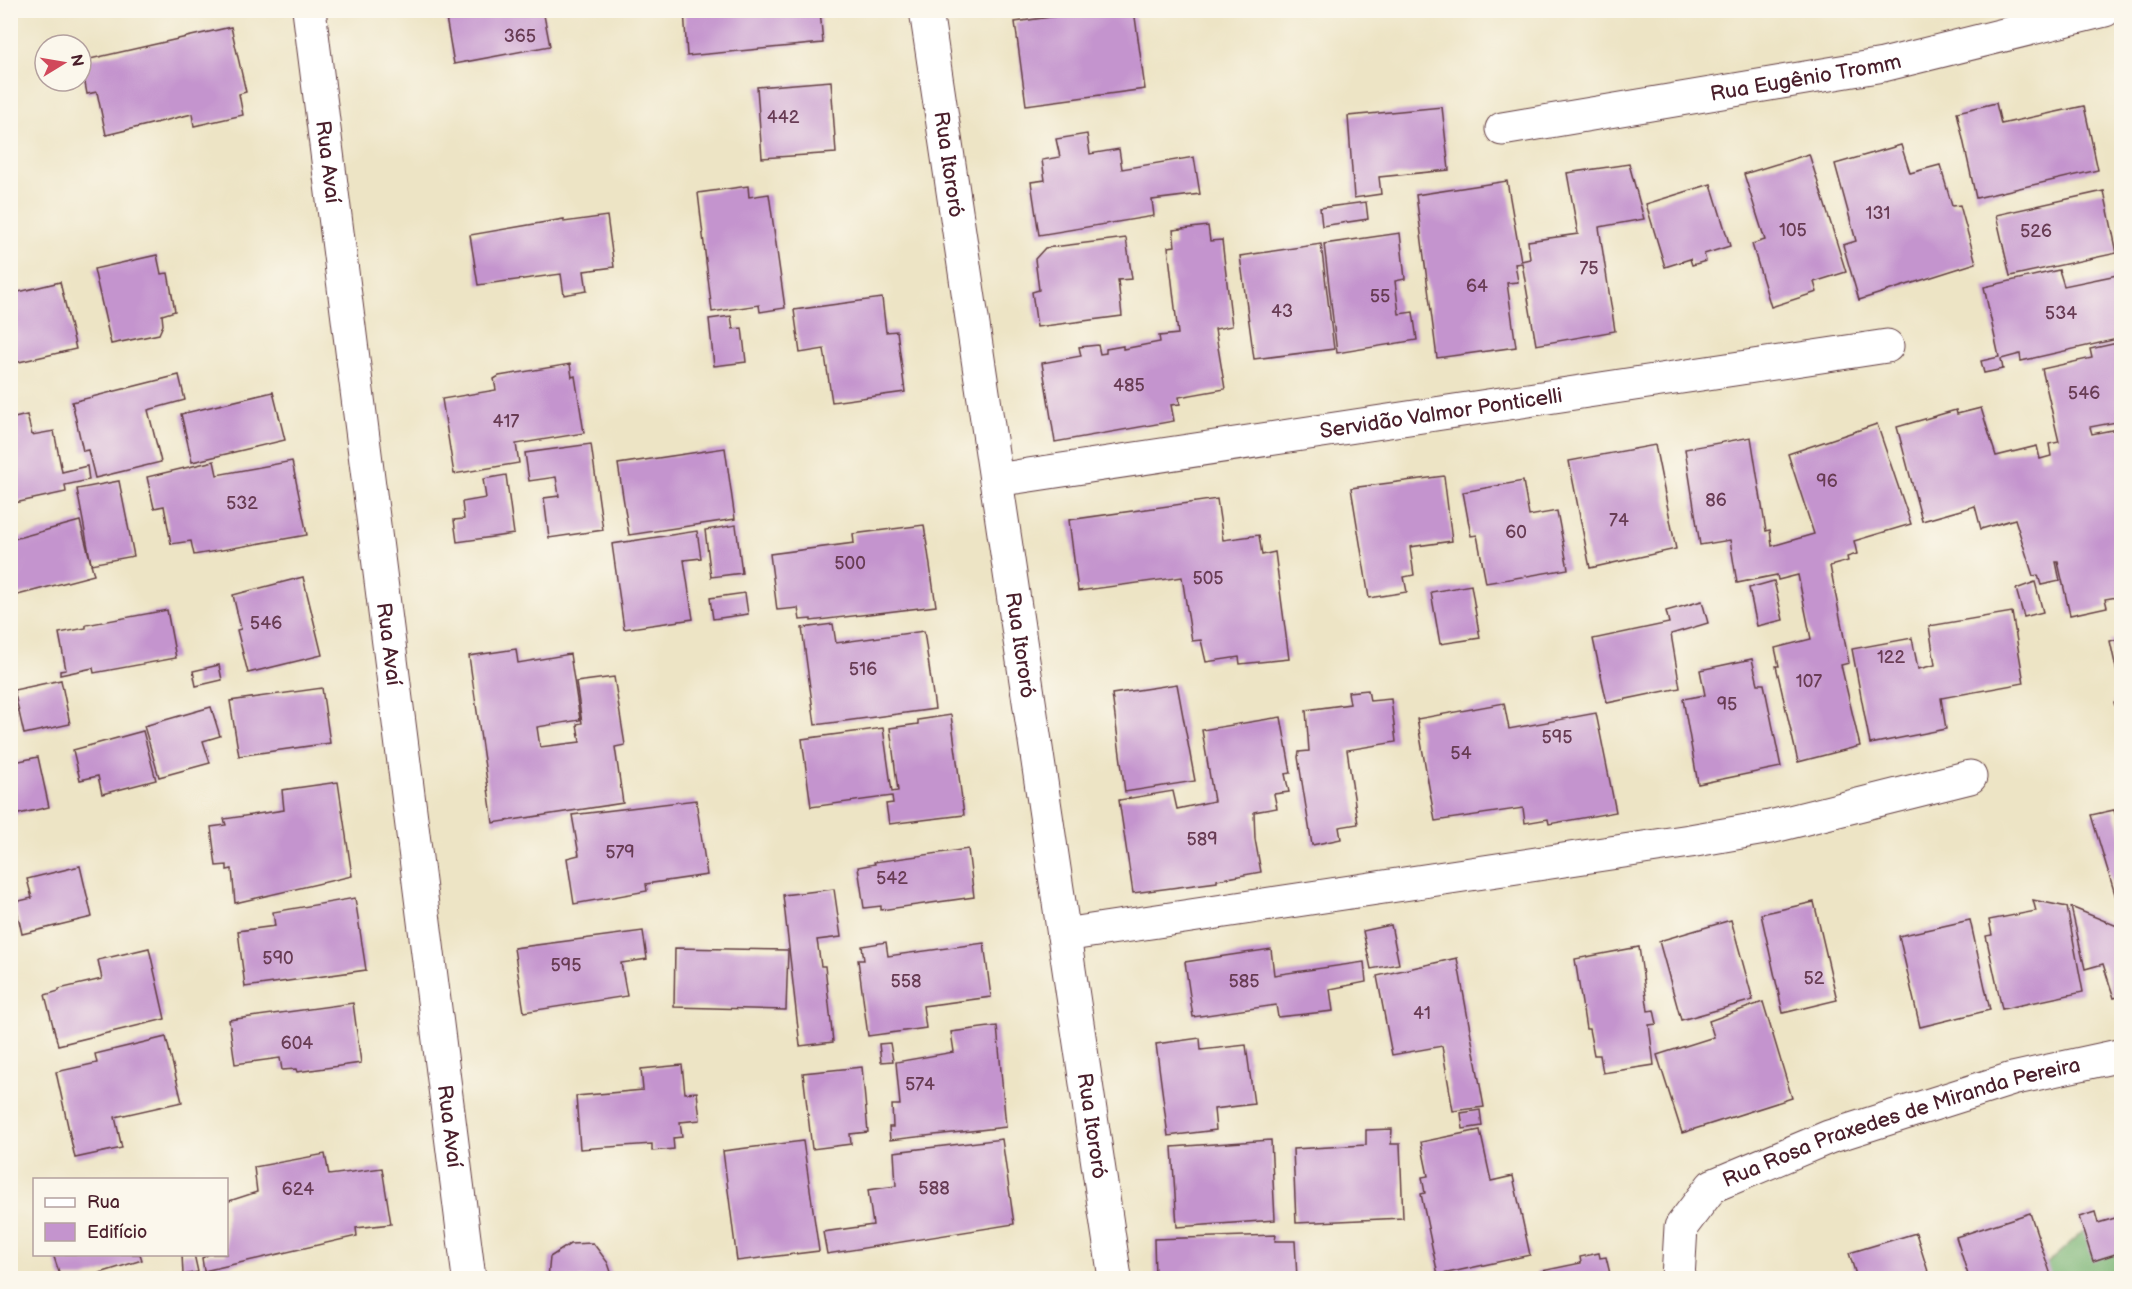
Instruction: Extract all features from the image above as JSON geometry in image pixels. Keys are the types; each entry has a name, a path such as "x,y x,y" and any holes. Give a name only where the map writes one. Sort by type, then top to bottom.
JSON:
{"street":[{"name":"Rua Avaí","path":"309,10 469,1278"},
{"name":"Rua Itororó","path":"926,10 1115,1278"},
{"name":"Rua Eugênio Tromm","path":"1502,129 1883,65 2105,10"},
{"name":"Servidão Valmor Ponticelli","path":"996,480 1887,346"},
{"path":"1064,935 1701,839 1770,826 1970,777"},
{"name":"Rua Rosa Praxedes de Miranda Pereira","path":"1678,1278 1681,1227 1712,1186 1829,1137 2012,1079 2121,1055"}],"green space":[{"path":"2121,1220 2121,1278 2031,1278 2087,1228"}],"building":[{"path":"543,10 550,46 454,64 445,12"},
{"path":"684,10 750,10 750,14 820,10 823,43 687,56"},
{"path":"1100,10 1134,10 1145,89 1026,105 1015,22"},
{"path":"10,26 16,45 10,46"},
{"path":"231,27 246,92 239,94 243,115 194,126 192,114 106,135 97,92 93,93 93,58"},
{"path":"831,81 836,153 762,158 757,87"},
{"path":"1996,103 2001,124 2084,106 2098,170 1976,198 1957,112"},
{"path":"1442,107 1449,170 1379,177 1381,194 1354,198 1348,116"},
{"path":"1087,134 1090,154 1119,149 1122,169 1194,157 1200,194 1152,200 1154,216 1039,235 1031,182 1045,180 1042,160 1060,157 1056,139"},
{"path":"1901,145 1910,173 1940,165 1952,206 1960,205 1976,263 1859,300 1843,245 1856,241 1835,164"},
{"path":"1809,154 1846,272 1814,282 1817,292 1771,307 1752,244 1765,240 1744,174"},
{"path":"1629,164 1644,219 1599,227 1615,331 1536,345 1522,263 1515,264 1518,282 1507,283 1516,347 1437,358 1416,195 1507,181 1521,261 1530,259 1528,241 1578,234 1567,173"},
{"path":"1711,184 1730,246 1704,254 1706,261 1692,265 1690,259 1665,267 1646,204"},
{"path":"748,186 749,197 769,194 785,308 760,312 759,305 712,312 698,193"},
{"path":"2104,191 2117,253 2010,276 1996,215"},
{"path":"1366,202 1368,219 1322,226 1320,208"},
{"path":"607,216 614,267 584,271 587,291 564,295 561,274 478,285 470,235 564,219 564,222"},
{"path":"1208,226 1210,241 1222,240 1232,326 1215,329 1225,389 1179,397 1180,404 1171,405 1174,421 1055,442 1042,363 1081,356 1079,347 1098,345 1100,354 1106,353 1106,349 1123,346 1123,349 1160,342 1159,336 1178,334 1168,247 1175,246 1173,230"},
{"path":"1400,233 1405,279 1395,281 1399,314 1413,312 1417,340 1337,353 1324,244"},
{"path":"1126,238 1132,279 1118,280 1122,316 1037,327 1032,292 1039,290 1035,259 1045,248"},
{"path":"1321,244 1334,349 1254,359 1240,256"},
{"path":"157,255 161,274 168,273 175,311 162,315 163,325 159,334 111,344 94,269"},
{"path":"2059,270 2064,286 2122,274 2122,338 2021,361 2020,354 2001,359 2003,369 1984,373 1981,361 1999,357 1984,287"},
{"path":"60,282 76,349 10,364 10,294"},
{"path":"882,298 886,332 897,331 905,392 832,402 824,349 800,353 794,310"},
{"path":"731,316 733,329 742,328 746,362 714,366 709,319"},
{"path":"2122,342 2122,421 2090,427 2092,434 2122,428 2122,596 2105,599 2107,607 2070,615 2058,562 2056,562 2060,581 2041,585 2038,575 2033,576 2015,519 1981,529 1975,506 1922,521 1897,427 1956,410 1957,414 1981,408 1996,456 2037,446 2040,459 2051,456 2049,444 2059,442 2042,369 2092,358 2090,349"},
{"path":"570,364 572,377 575,376 584,433 516,444 519,463 454,474 442,399 496,390 494,379 499,376"},
{"path":"179,375 185,400 148,410 161,462 95,478 88,450 83,451 72,402"},
{"path":"273,392 285,440 192,462 181,414"},
{"path":"27,415 32,435 54,431 62,472 87,466 89,480 65,485 66,492 10,504 10,419"},
{"path":"1877,424 1911,524 1854,541 1857,554 1847,557 1848,561 1830,566 1849,663 1841,665 1860,746 1798,762 1776,666 1779,666 1775,648 1811,639 1798,575 1778,580 1777,575 1737,583 1730,540 1700,545 1685,449 1751,437 1766,531 1770,530 1772,546 1814,534 1788,454"},
{"path":"591,444 603,530 549,538 544,498 559,496 556,477 529,481 525,453"},
{"path":"1655,445 1676,549 1590,568 1569,461"},
{"path":"725,448 735,519 629,535 618,464"},
{"path":"214,461 217,475 292,461 307,535 194,555 191,541 171,544 164,506 154,508 147,477"},
{"path":"506,475 514,534 457,542 454,520 464,519 462,502 486,498 483,479"},
{"path":"1444,476 1452,541 1410,547 1414,575 1404,577 1407,592 1369,598 1351,488"},
{"path":"119,481 134,556 91,564 77,489"},
{"path":"1523,481 1529,516 1557,511 1568,569 1486,583 1477,535 1471,536 1463,492"},
{"path":"1217,499 1223,540 1259,535 1262,555 1275,552 1289,659 1240,664 1239,657 1206,662 1201,640 1192,641 1182,577 1078,591 1069,520"},
{"path":"80,521 94,575 10,597 10,540"},
{"path":"736,525 742,573 711,577 705,530"},
{"path":"924,525 936,606 811,621 811,619 800,620 798,608 777,610 770,554 854,543 853,534"},
{"path":"697,531 701,558 684,560 693,619 624,629 612,544"},
{"path":"303,577 322,655 248,673 237,630 241,629 233,595"},
{"path":"1774,581 1783,620 1757,626 1749,588"},
{"path":"2035,582 2043,612 2024,617 2016,589"},
{"path":"1471,585 1480,638 1440,644 1431,592"},
{"path":"745,593 748,614 713,619 710,598"},
{"path":"1702,601 1708,623 1671,634 1680,688 1607,703 1593,639 1669,623 1666,611"},
{"path":"167,610 176,658 94,673 93,668 60,675 60,671 66,670 59,633 86,628 86,625"},
{"path":"2012,612 2024,683 1941,698 1946,729 1870,744 1852,649 1912,638 1918,669 1935,665 1929,626"},
{"path":"833,624 836,643 924,631 935,709 815,725 802,628"},
{"path":"2122,638 2122,691 2121,691 2110,641"},
{"path":"516,649 518,663 570,654 580,720 537,727 540,747 580,742 577,724 582,723 576,682 614,677 625,745 615,747 623,803 493,823 469,656"},
{"path":"1752,659 1758,684 1764,684 1781,767 1698,784 1683,699 1705,695 1700,670"},
{"path":"219,665 222,680 196,686 193,671"},
{"path":"61,680 70,724 24,734 14,690"},
{"path":"1177,684 1195,781 1125,792 1112,694"},
{"path":"322,688 330,743 239,756 230,701"},
{"path":"1368,690 1370,701 1391,699 1396,742 1347,750 1358,824 1339,827 1341,839 1312,845 1298,757 1299,752 1309,751 1306,710 1350,704 1348,692"},
{"path":"10,692 17,718 10,720"},
{"path":"2122,700 2122,722 2119,723 2114,702"},
{"path":"1504,703 1509,729 1596,713 1616,812 1549,824 1548,819 1525,823 1523,808 1435,821 1417,719"},
{"path":"211,707 220,736 203,741 210,763 159,777 144,726"},
{"path":"951,715 964,815 889,824 886,804 893,803 892,796 811,807 802,739 883,728 892,792 898,791 890,728 918,724 918,720"},
{"path":"1281,717 1291,773 1285,774 1289,792 1274,794 1277,808 1254,812 1255,839 1261,872 1217,880 1217,882 1133,893 1119,800 1173,791 1177,809 1214,801 1202,730"},
{"path":"143,731 156,780 102,794 98,776 80,780 73,750"},
{"path":"38,757 49,807 10,816 10,763"},
{"path":"338,782 352,876 235,903 232,869 227,870 227,865 216,866 211,827 226,825 224,819 284,810 282,790"},
{"path":"696,800 707,875 646,884 647,891 574,904 567,858 579,855 572,815"},
{"path":"2114,810 2122,834 2121,914 2091,815"},
{"path":"968,849 974,897 881,910 881,906 864,908 858,867 875,864 874,862"},
{"path":"80,866 92,917 22,934 15,902 32,898 27,879"},
{"path":"834,889 841,937 817,940 821,966 825,966 833,1042 800,1046 783,895"},
{"path":"355,898 366,970 245,987 238,931 275,926 273,912"},
{"path":"2033,900 2067,907 2083,992 2002,1009 1986,936 1992,935 1989,920 2036,911"},
{"path":"1814,902 1837,1000 1783,1013 1761,914"},
{"path":"2071,907 2122,928 2122,996 2114,998 2103,964 2085,969"},
{"path":"1731,920 1753,1000 1681,1020 1659,941"},
{"path":"1970,920 1990,1010 1920,1027 1899,936"},
{"path":"1391,925 1399,964 1371,969 1363,931"},
{"path":"643,931 647,959 621,963 627,996 524,1012 514,948"},
{"path":"886,942 888,956 984,943 991,997 923,1006 926,1028 868,1036 858,960 864,960 862,946"},
{"path":"1639,947 1648,1011 1654,1010 1657,1024 1649,1025 1654,1065 1603,1073 1600,1055 1594,1055 1589,1029 1586,1029 1575,959"},
{"path":"149,948 165,1019 58,1045 45,995 59,991 59,989 102,979 98,960"},
{"path":"675,948 788,950 786,1010 674,1007"},
{"path":"1271,949 1274,975 1364,962 1366,982 1330,989 1333,1011 1278,1017 1276,1005 1193,1017 1185,962"},
{"path":"1457,958 1484,1107 1453,1111 1442,1046 1392,1055 1377,976"},
{"path":"1763,1002 1792,1098 1682,1133 1657,1055 1714,1037 1709,1021"},
{"path":"353,1003 361,1063 297,1072 296,1069 282,1070 280,1058 235,1064 229,1020"},
{"path":"997,1026 1006,1127 890,1140 889,1127 893,1127 892,1105 900,1105 896,1062 954,1052 951,1032"},
{"path":"166,1037 182,1102 115,1117 122,1148 75,1158 56,1072 97,1063 95,1054"},
{"path":"1200,1038 1201,1050 1246,1045 1254,1104 1214,1109 1216,1130 1168,1136 1156,1044"},
{"path":"890,1043 893,1061 881,1062 879,1044"},
{"path":"682,1065 685,1093 697,1092 700,1120 680,1122 682,1137 673,1138 674,1149 652,1151 652,1144 580,1149 576,1096 643,1090 641,1069"},
{"path":"862,1067 868,1132 850,1134 851,1144 812,1149 803,1073"},
{"path":"1480,1110 1482,1126 1463,1129 1461,1113"},
{"path":"1392,1129 1391,1144 1400,1144 1403,1218 1296,1223 1293,1149 1366,1145 1366,1130"},
{"path":"1480,1130 1491,1181 1513,1176 1530,1255 1438,1275 1421,1194 1425,1193 1422,1177 1428,1176 1421,1142"},
{"path":"1002,1139 1014,1224 827,1254 823,1232 873,1225 868,1190 896,1186 894,1152"},
{"path":"1271,1140 1275,1220 1177,1227 1172,1147"},
{"path":"803,1141 819,1251 737,1261 723,1151"},
{"path":"325,1154 329,1175 382,1168 391,1224 356,1228 357,1236 204,1271 202,1258 228,1256 228,1201 257,1192 254,1167"},
{"path":"2095,1212 2098,1223 2122,1216 2122,1252 2093,1261 2079,1217"},
{"path":"2030,1213 2052,1278 1969,1278 1956,1237"},
{"path":"1916,1233 1930,1278 1857,1278 1849,1253"},
{"path":"1276,1235 1275,1241 1295,1241 1297,1278 1155,1278 1154,1239"},
{"path":"593,1243 608,1263 613,1278 548,1278 550,1257 570,1244"},
{"path":"1599,1253 1600,1258 1606,1257 1611,1278 1539,1278 1537,1272 1581,1263 1580,1257"},
{"path":"54,1256 141,1256 142,1260 84,1278 61,1278"},
{"path":"182,1256 194,1256 198,1272 183,1275"}]}
